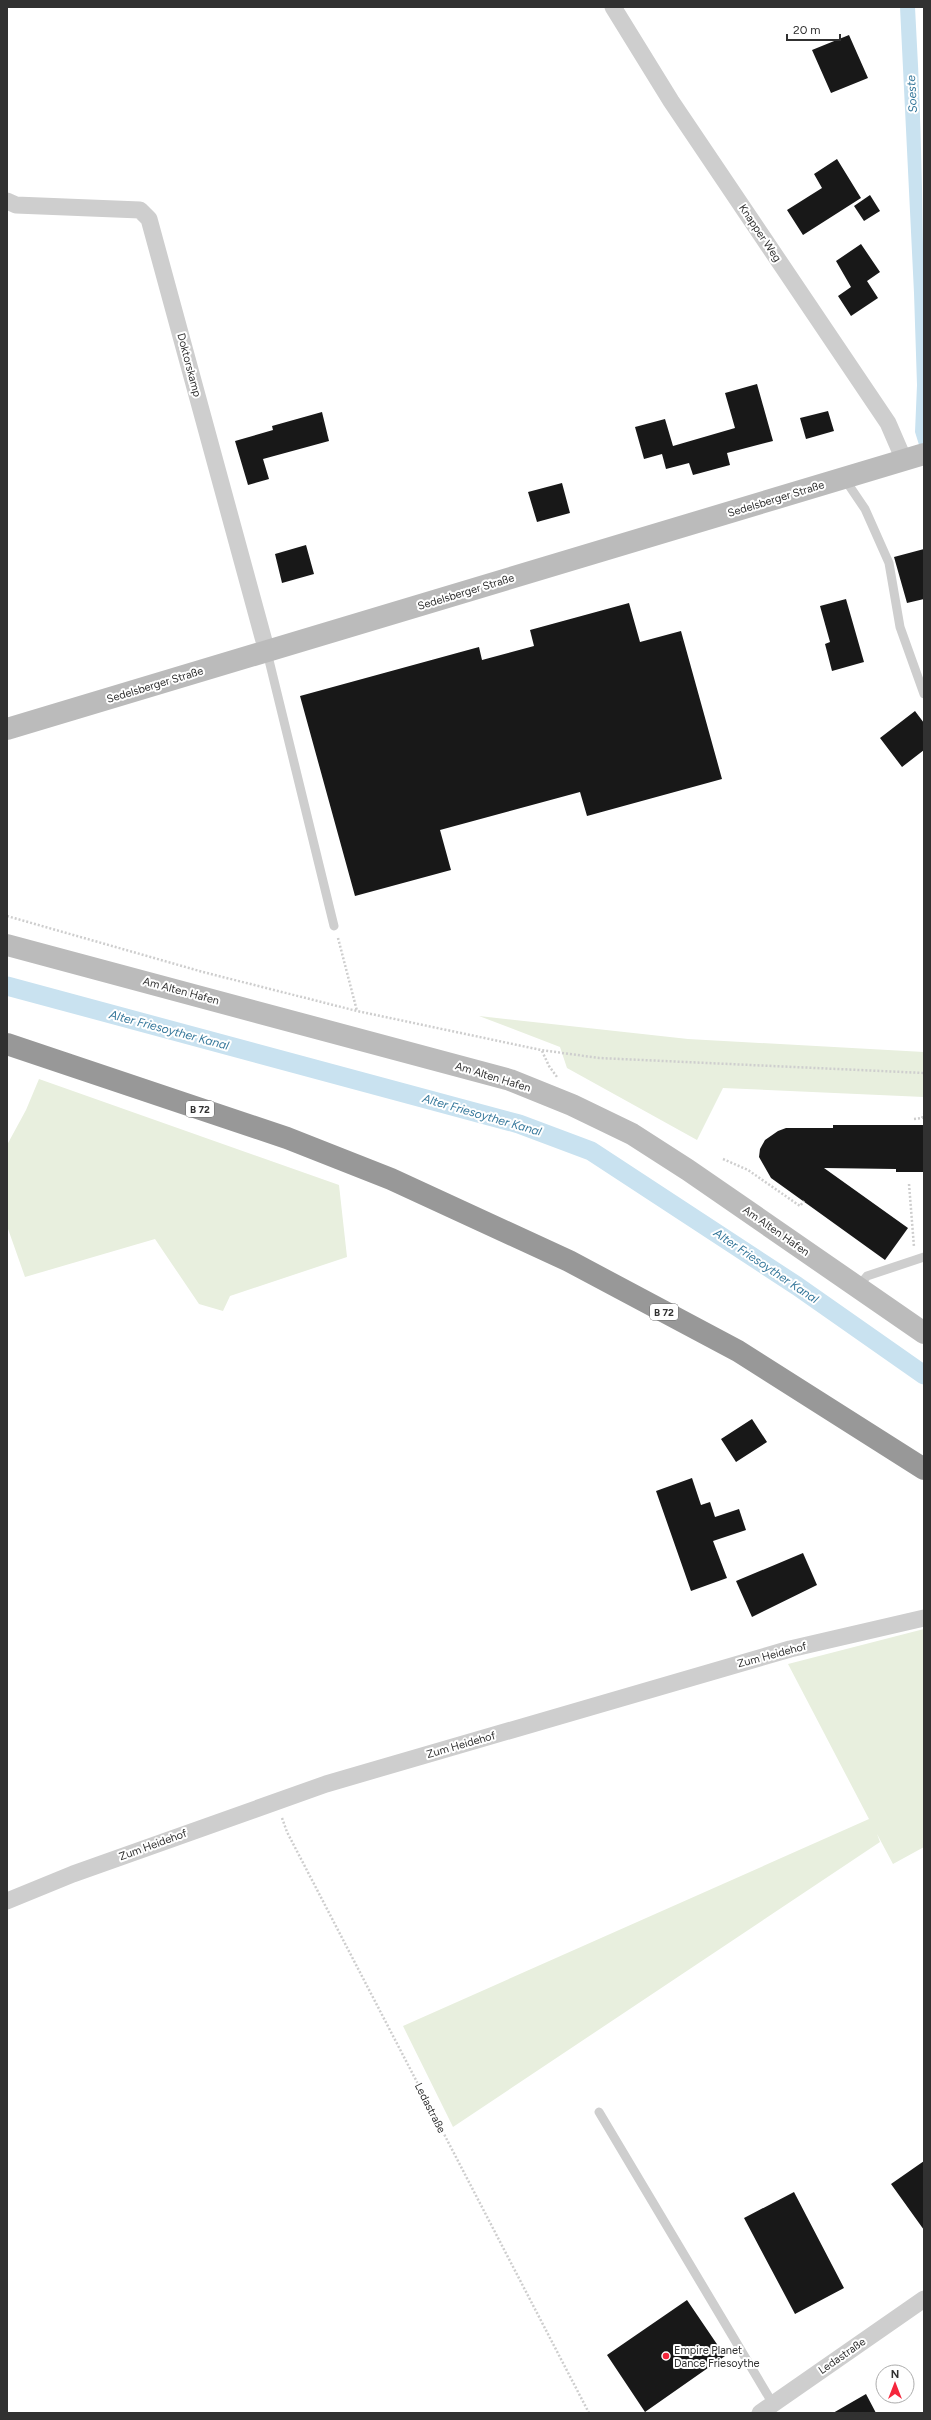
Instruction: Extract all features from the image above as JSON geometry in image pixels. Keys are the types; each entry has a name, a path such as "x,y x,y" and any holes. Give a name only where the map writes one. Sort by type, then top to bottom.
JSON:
{"highway":[{"name":"B 72","path":"7,1044 287,1138 391,1179 562,1257 738,1351 924,1469"}],"street":[{"name":"Knapper Weg","path":"613,7 671,101 888,423 914,457"},
{"name":"Doktorskamp","path":"7,201 16,205 140,210 149,219 267,652"},
{"name":"Sedelsberger Straße","path":"7,729 914,457"},
{"name":"Am Alten Hafen","path":"7,946 503,1078 572,1105 632,1134 688,1170 924,1333"},
{"name":"Zum Heidehof","path":"7,1901 73,1874 276,1801 790,1649 924,1618"},
{"name":"Ledastraße","path":"766,2408 924,2299"}],"lane":[{"path":"844,478 865,509 889,563 900,627 924,694"},
{"path":"267,652 334,926"},
{"path":"858,1287 867,1276 920,1258"},
{"path":"599,2112 766,2408"}],"path":[{"path":"7,916 203,972 357,1011 508,1044 598,1058 924,1073"},
{"path":"334,926 357,1011"},
{"path":"914,1119 922,1118 924,1114"},
{"path":"723,1159 748,1170 800,1206 804,1202"},
{"path":"909,1184 920,1258"},
{"name":"Ledastraße","path":"276,1801 288,1832 588,2413"}],"green space":[{"path":"479,1016 688,1039 924,1052 924,1097 723,1088 697,1140 567,1068 560,1047"},
{"path":"39,1079 339,1185 347,1257 230,1296 223,1311 199,1304 155,1239 25,1277 7,1226 7,1145 26,1110"},
{"path":"924,1629 924,1847 893,1864 877,1834 880,1842 453,2127 403,2026 869,1819 788,1664"}],"water":[{"name":"Soeste","path":"900,7 915,7 922,177 924,461 915,432 917,385 914,293"}],"building":[{"path":"849,35 868,78 831,93 812,50"},
{"path":"837,159 861,198 803,235 787,210 822,188 814,174"},
{"path":"870,195 880,211 864,221 854,206"},
{"path":"861,244 880,272 867,281 878,298 851,316 838,296 851,287 836,261"},
{"path":"757,384 773,441 727,453 730,465 693,475 689,463 666,469 662,454 644,459 635,427 665,419 673,446 735,428 725,393"},
{"path":"828,411 834,431 806,439 800,418"},
{"path":"322,412 329,441 263,459 269,479 248,485 235,441 273,430 272,426"},
{"path":"562,483 570,513 537,522 528,492"},
{"path":"306,545 314,574 282,583 275,554"},
{"path":"924,549 924,599 907,603 894,557"},
{"path":"846,599 864,662 832,671 825,644 830,642 820,606"},
{"path":"629,603 640,642 681,631 722,779 587,816 580,792 440,830 451,870 355,896 300,696 479,647 482,660 534,646 530,630"},
{"path":"915,711 924,723 924,750 902,767 880,738"},
{"path":"833,1125 924,1125 924,1172 896,1172 896,1169 824,1168 908,1228 885,1260 771,1178 759,1157 760,1149 765,1140 778,1131 786,1128 833,1128"},
{"path":"752,1419 767,1442 736,1462 721,1439"},
{"path":"692,1478 701,1505 710,1502 715,1517 739,1509 746,1530 713,1541 727,1578 691,1591 656,1491"},
{"path":"803,1553 817,1585 752,1617 736,1581"},
{"path":"924,2161 924,2230 891,2184"},
{"path":"794,2192 844,2288 795,2314 744,2218"},
{"name":"Empire Planet Dance Friesoythe","path":"687,2300 725,2356 645,2412 607,2355"},
{"path":"866,2394 876,2413 833,2413"}],"waterway":[{"name":"Alter Friesoyther Kanal","path":"7,986 519,1124 591,1151 797,1286 924,1375"}],"place":[{"name":"Empire Planet Dance Friesoythe","path":"666,2356"}]}
